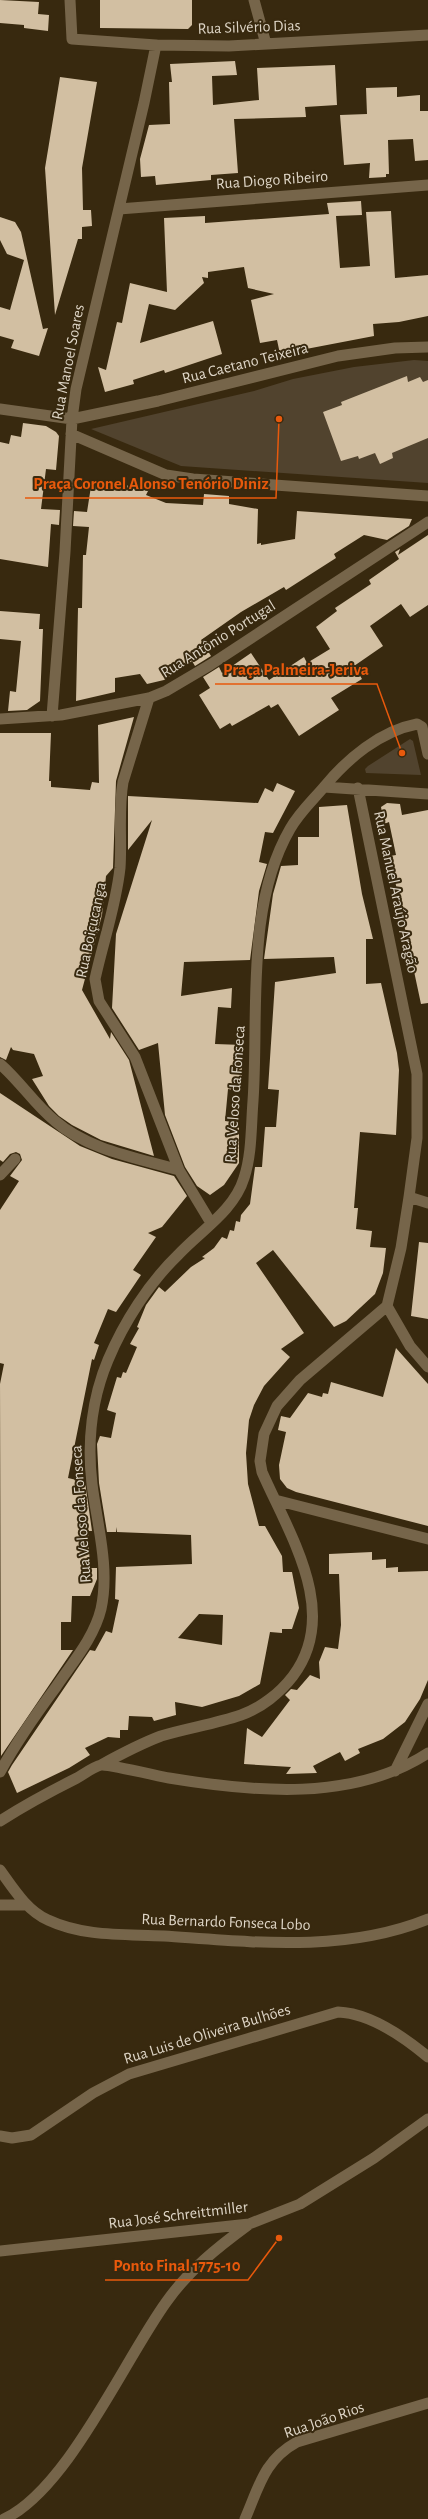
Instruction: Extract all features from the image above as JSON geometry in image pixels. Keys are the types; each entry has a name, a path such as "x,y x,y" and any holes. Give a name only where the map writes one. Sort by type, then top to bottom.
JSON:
{"street":[{"name":"Rua Silvério Dias","path":"70,0 72,39 156,45 229,46 428,35"},
{"path":"254,0 266,44"},
{"name":"Rua Manoel Soares","path":"52,716 72,419 94,311 156,45"},
{"name":"Rua Diogo Ribeiro","path":"119,209 428,185"},
{"name":"Rua Caetano Teixeira","path":"0,409 72,419 158,401 338,356 395,348 428,347"},
{"path":"72,434 166,475 193,479 428,496"},
{"name":"Rua Antônio Portugal","path":"0,719 52,716 149,698 210,665 428,522"},
{"name":"Rua Boiçucanga","path":"149,698 123,782 117,886 95,979 95,989 103,1009 135,1057 179,1170 211,1223"},
{"name":"Rua Veloso da Fonseca","path":"0,1772 79,1654 96,1625 101,1607 104,1582 102,1553 90,1455 92,1418 107,1362 132,1314 162,1273 176,1256 230,1203 239,1190 247,1164 254,1087 261,926 269,877 290,828 324,787 358,753 378,740 414,724 422,727 428,754"},
{"path":"324,787 358,788 428,794"},
{"name":"Rua Manuel Araújo Aragão","path":"358,788 417,1074 417,1138 401,1248 387,1306"},
{"path":"0,1064 44,1112 66,1130 91,1143 179,1170"},
{"path":"0,1175 15,1159"},
{"path":"409,1197 428,1203"},
{"path":"0,1820 138,1745 163,1736 242,1715 268,1701 288,1683 301,1666 312,1637 313,1613 310,1588 303,1562 275,1500 260,1461 264,1434 277,1406 300,1380 387,1306 410,1346 428,1367"},
{"path":"275,1500 428,1539"},
{"path":"395,1771 428,1704"},
{"path":"102,1765 188,1780 281,1789 318,1788 353,1784 395,1771 428,1753"},
{"name":"Rua Bernardo Fonseca Lobo","path":"0,1870 27,1905 46,1919 84,1932 274,1944 322,1942 381,1933 428,1919"},
{"path":"0,1905 27,1905"},
{"name":"Rua Luis de Oliveira Bulhões","path":"0,2136 12,2138 31,2135 93,2093 129,2074 338,2012 359,2014 392,2032 428,2057"},
{"name":"Rua José Schreittmiller","path":"0,2251 249,2224 300,2204 374,2158 428,2119"},
{"path":"4,2519 32,2500 54,2475 98,2413 139,2342 182,2282 211,2253 249,2224"},
{"name":"Rua João Rios","path":"245,2519 268,2465 285,2449 297,2442 428,2402"}],"shaded area":[{"path":"414,360 428,361 428,483 181,466 91,429 254,391 293,379 354,367"},
{"path":"410,739 413,741 421,775 366,773 365,769 368,766"}],"building":[{"path":"0,0 39,2 38,14 49,15 48,31 24,28 24,25 0,23"},
{"path":"100,0 192,0 192,25 188,29 100,28"},
{"path":"235,61 237,75 212,76 213,105 259,100 257,68 335,65 337,105 305,107 306,117 234,119 238,173 211,175 211,180 156,185 155,176 141,177 140,159 149,125 170,124 169,82 172,82 170,64"},
{"path":"60,77 97,82 82,168 83,210 91,210 92,226 82,227 82,239 78,239 55,315 45,168"},
{"path":"397,87 397,97 420,95 420,111 428,111 428,160 415,161 413,139 388,140 389,174 386,174 386,177 369,178 370,163 344,165 340,115 367,114 366,88"},
{"path":"361,201 362,215 336,216 340,268 370,266 366,212 391,211 395,278 428,275 428,316 399,322 373,324 374,336 280,354 277,340 260,343 251,300 274,294 248,288 244,267 208,272 208,278 202,277 204,283 175,310 149,304 140,343 213,321 222,354 165,373 164,370 133,380 134,384 105,392 98,367 106,370 117,322 122,323 130,283 167,292 164,218 205,216 205,223 329,214 327,203"},
{"path":"0,217 15,222 21,232 43,329 48,328 39,356 11,348 14,340 0,336 0,307 10,310 24,260 7,254 0,240"},
{"path":"407,376 408,382 420,377 423,382 428,380 428,438 392,453 393,458 380,464 375,453 359,459 358,456 341,461 323,412 342,405 341,402"},
{"path":"23,423 46,426 56,432 59,436 56,470 46,469 41,509 60,510 59,525 51,524 48,567 0,559 0,442 9,444 11,435 21,437"},
{"path":"92,480 149,489 146,495 166,503 203,505 204,494 229,496 229,504 258,509 257,544 261,543 261,545 295,539 297,511 412,519 409,526 387,540 364,535 334,554 336,558 286,590 284,587 241,612 201,640 211,656 195,666 192,661 164,680 147,684 140,674 115,678 115,692 76,701 78,608 82,608 83,555 86,555 89,527 73,526 74,511 87,512"},
{"path":"428,535 428,605 410,617 401,604 370,626 383,646 354,666 362,679 331,698 339,710 299,736 278,704 271,708 269,705 232,726 230,723 220,729 199,695 210,688 203,677 219,667 222,673 251,653 269,680 304,657 307,663 330,649 316,627 337,611 335,608 371,584 369,580 399,559 395,552 400,549 398,555"},
{"path":"0,611 40,614 39,629 43,629 40,701 27,710 8,711 10,691 16,692 21,641 0,639"},
{"path":"134,717 116,781 113,868 106,876 102,915 82,990 110,1039 111,1032 129,1060 154,1156 101,1140 72,1125 59,1116 49,1106 32,1079 43,1076 34,1054 13,1050 11,1047 6,1060 0,1057 0,733 51,733 49,781 51,781 51,787 90,790 92,782 99,783 98,725"},
{"path":"277,783 295,791 273,833 265,832 259,862 267,864 259,891 250,960 184,962 181,996 232,988 231,1008 218,1007 215,1044 243,1045 241,1091 228,1089 225,1121 239,1123 239,1163 224,1185 210,1195 197,1186 185,1167 165,1115 158,1043 139,1050 112,1008 116,934 152,820 128,850 128,796 258,803 265,788 273,792"},
{"path":"387,803 400,804 402,815 428,810 428,1003 421,1004 402,915 390,856 396,855 389,822 384,824 381,807"},
{"path":"347,805 362,894 373,939 366,939 366,984 381,983 397,1053 399,1070 396,1135 360,1132 354,1208 358,1208 356,1229 372,1231 370,1247 386,1248 383,1273 375,1294 346,1321 334,1327 273,1250 256,1263 304,1333 281,1349 290,1357 264,1386 254,1405 249,1420 246,1453 248,1484 259,1526 265,1526 282,1556 283,1572 292,1572 299,1608 292,1629 282,1629 282,1633 270,1632 260,1684 239,1696 202,1707 175,1702 176,1715 154,1721 152,1717 129,1716 128,1730 120,1730 120,1738 108,1737 85,1748 90,1755 69,1768 17,1793 8,1772 12,1765 90,1650 95,1651 106,1631 112,1633 119,1600 115,1599 116,1567 192,1564 191,1535 117,1532 117,1527 116,1532 107,1532 99,1483 97,1444 100,1436 111,1438 116,1413 107,1410 117,1377 121,1378 123,1372 126,1373 137,1347 130,1344 139,1328 137,1327 146,1305 159,1287 165,1292 191,1267 205,1258 202,1257 214,1248 222,1237 227,1239 230,1230 234,1231 236,1221 240,1222 241,1215 250,1204 255,1167 262,1167 265,1127 276,1127 279,1090 268,1089 275,982 336,973 334,957 264,959 273,894 281,866 298,865 298,837 319,837 319,807","holes":["199,1614 223,1615 222,1645 178,1638"]},
{"path":"0,1093 80,1146 112,1159 174,1176 187,1196 162,1227 148,1233 156,1237 133,1270 141,1275 116,1312 108,1309 94,1343 99,1345 94,1360 92,1359 68,1478 85,1482 92,1531 88,1531 90,1568 97,1568 97,1579 90,1596 72,1596 71,1622 61,1622 61,1650 73,1650 1,1756 0,1384 4,1364 0,1363 0,1210 19,1181 10,1176 22,1160 20,1154 16,1152 10,1154 3,1162 0,1160"},
{"path":"419,1242 428,1243 428,1319 411,1316"},
{"path":"396,1348 428,1384 428,1526 296,1492 287,1488 280,1479 279,1465 286,1432 278,1430 281,1416 290,1418 308,1393 322,1397 323,1393 328,1394 331,1382 383,1397"},
{"path":"372,1552 372,1560 386,1559 386,1568 398,1567 398,1572 428,1571 428,1680 420,1699 405,1722 383,1739 358,1749 360,1753 345,1761 340,1752 313,1766 317,1773 286,1774 291,1767 244,1764 247,1728 262,1737 290,1700 285,1695 291,1689 297,1690 310,1675 320,1679 319,1662 325,1647 338,1649 341,1625 339,1574 329,1574 329,1554"}],"place":[{"name":"Praça Coronel Alonso Tenório Diniz","path":"279,419"},
{"name":"Praça Palmeira-Jeriva","path":"402,753"},
{"name":"Ponto Final 1775-10","path":"279,2238"}]}
